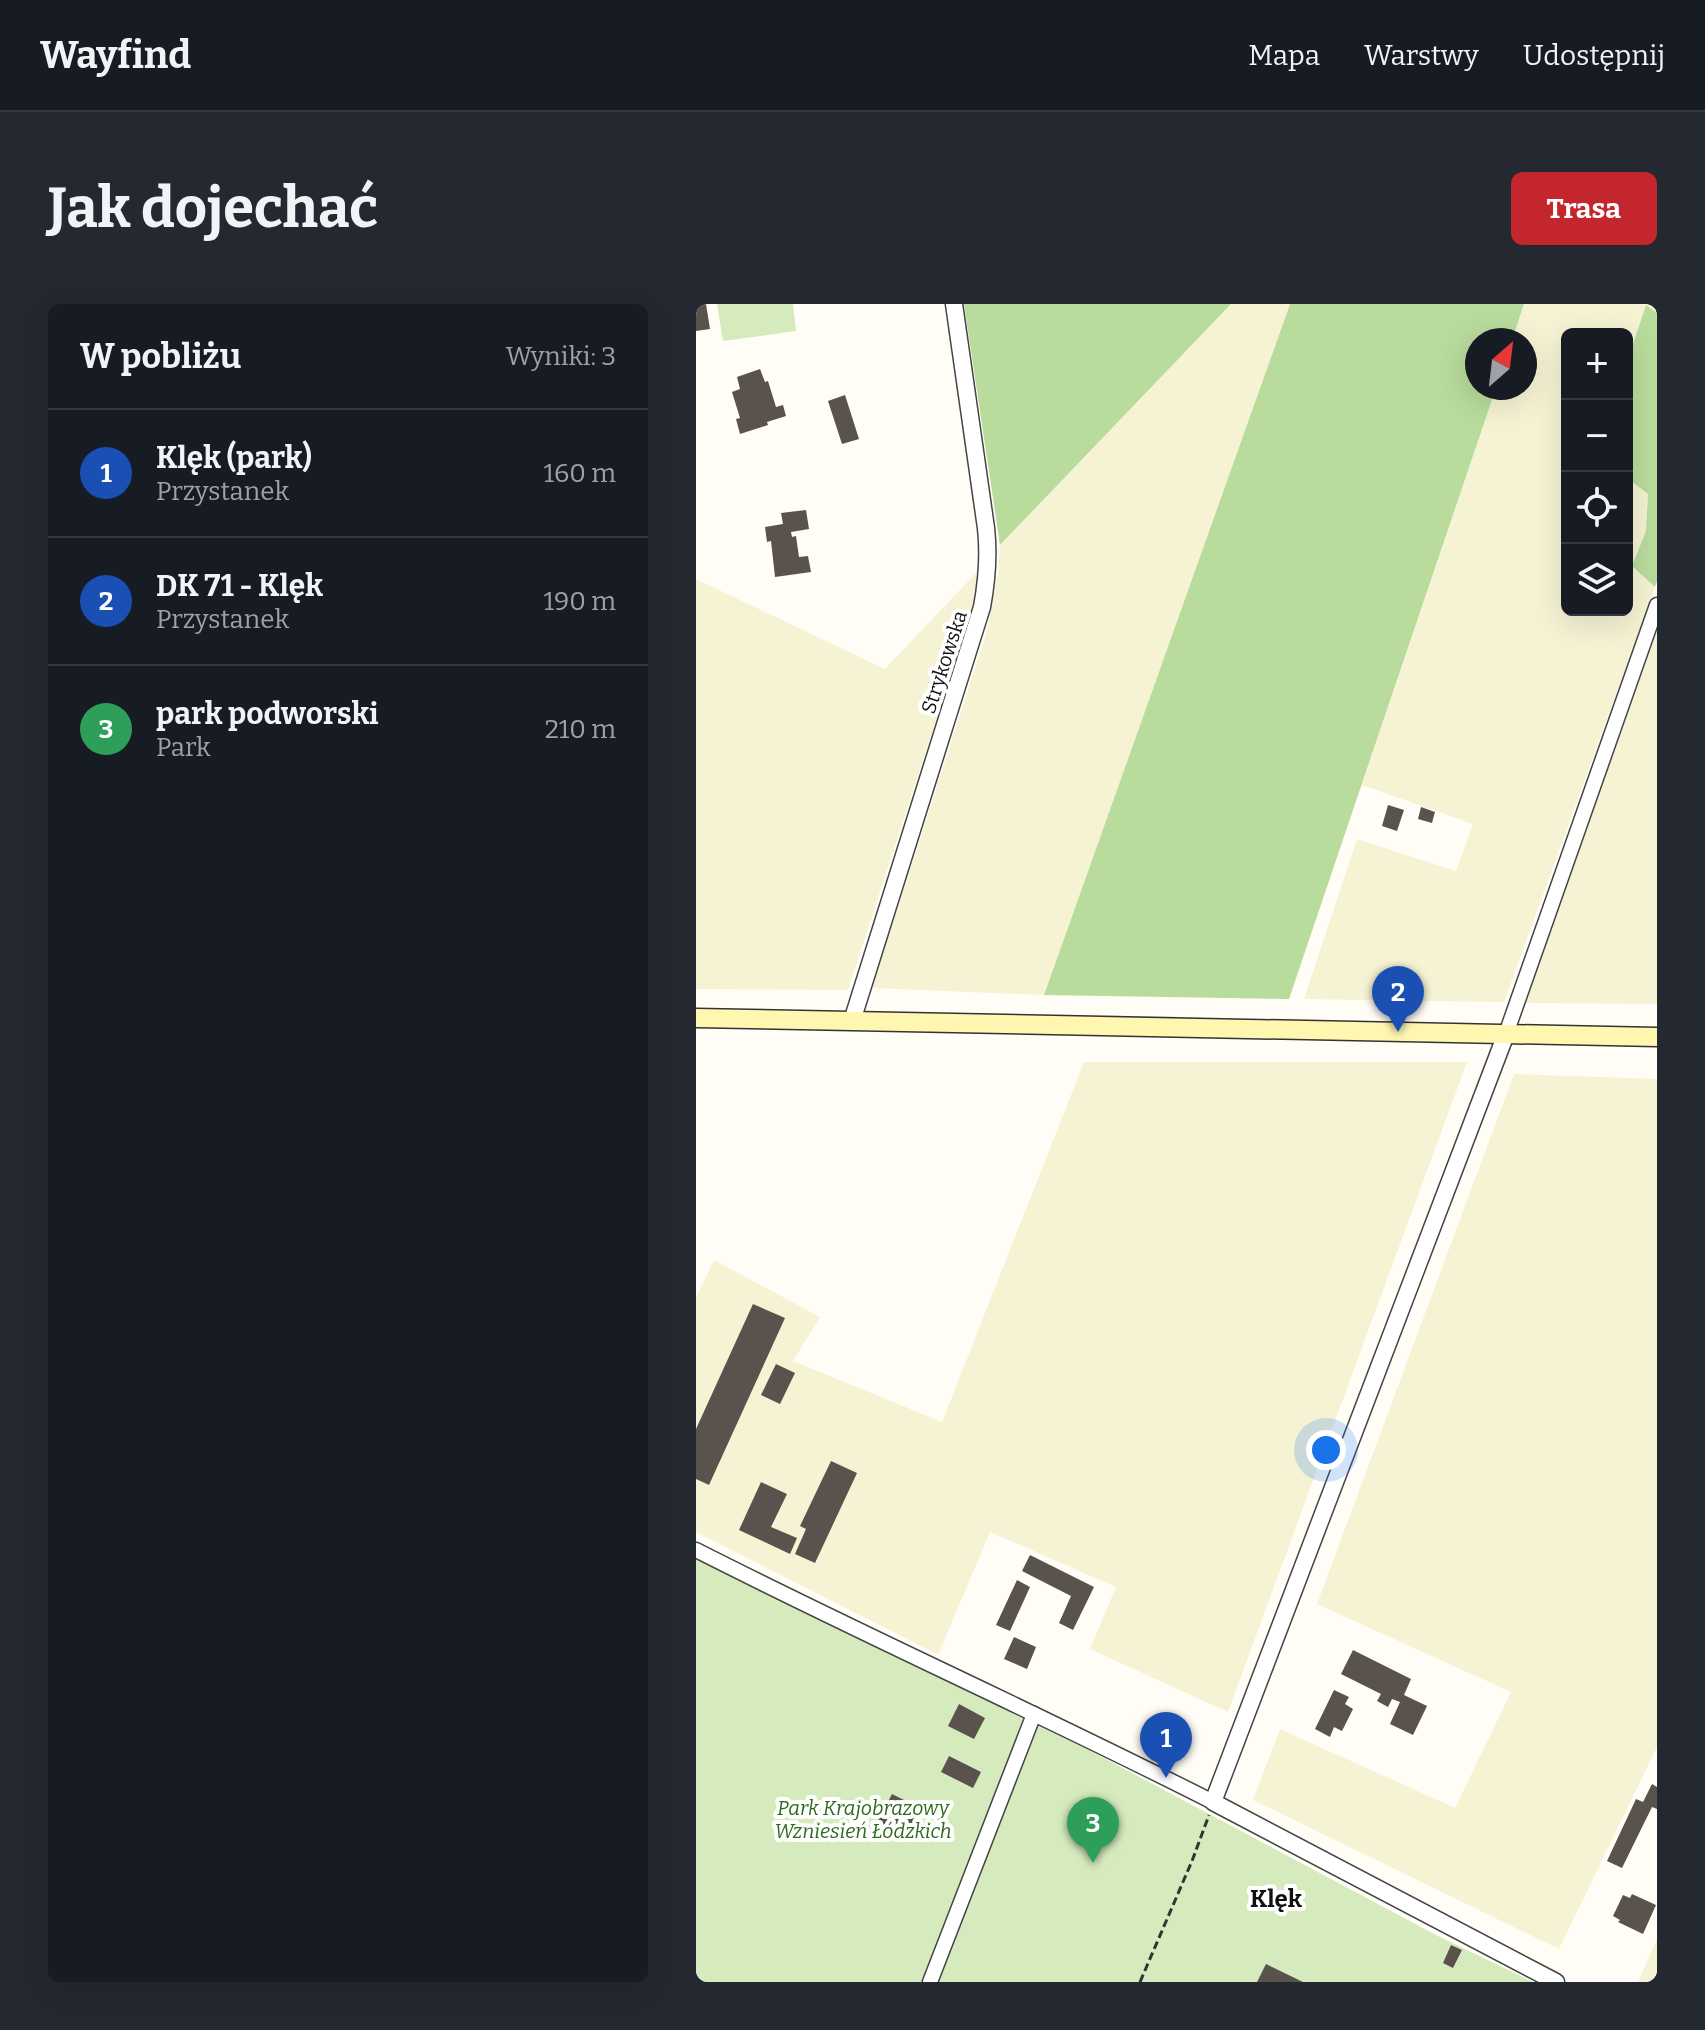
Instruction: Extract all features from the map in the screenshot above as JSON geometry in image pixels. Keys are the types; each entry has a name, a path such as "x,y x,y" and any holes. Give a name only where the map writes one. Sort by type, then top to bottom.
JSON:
{"main road":[{"path":"696,1018 1657,1037"}],"street":[{"name":"Strykowska","path":"852,1021 986,587 986,528 954,304"},
{"path":"1213,1802 1506,1034 1657,605"},
{"path":"696,1550 1213,1802 1556,1982"},
{"path":"930,1982 1034,1714"}],"path":[{"path":"1140,1982 1192,1861 1213,1802"}],"shaded area":[{"path":"1231,304 1290,304 1044,995 872,988 986,634 998,574 1000,545"},
{"path":"1524,304 1657,304 1657,313 1646,306 1633,344 1633,328 1561,328 1561,616 1633,616 1633,567 1655,587 1504,1002 1304,999 1357,839 1456,871 1473,824 1362,785 1492,400 1537,400 1537,328 1516,328"},
{"path":"1633,483 1648,494 1646,531 1633,564"},
{"path":"975,574 977,588 969,619 848,990 696,989 696,579 885,669"},
{"path":"1657,631 1657,1004 1525,1003"},
{"path":"1084,1062 1467,1062 1228,1712 1090,1649 1116,1587 990,1532 938,1655 696,1532 696,1298 714,1260 820,1317 793,1361 942,1422"},
{"path":"1514,1074 1657,1079 1657,1747 1559,1949 1253,1800 1280,1729 1455,1808 1511,1692 1317,1604"},
{"path":"1657,1939 1657,1982 1638,1982"}],"green space":[{"path":"717,304 793,304 796,331 723,341"},
{"path":"964,304 1231,304 1000,545"},
{"path":"1290,304 1524,304 1516,328 1465,328 1465,400 1492,400 1289,999 1044,995"},
{"path":"1646,305 1657,313 1655,587 1633,567 1646,531 1648,494 1633,483 1633,344"},
{"name":"Park Krajobrazowy Wzniesień Łódzkich","path":"696,1558 1027,1717 1438,1936 1533,1982 696,1982"}],"building":[{"path":"696,304 706,304 710,329 696,331"},
{"path":"760,369 765,382 768,381 776,407 783,405 786,416 740,434 736,419 740,418 732,392 740,389 737,377"},
{"path":"845,395 859,439 842,444 828,401"},
{"path":"806,510 809,529 791,532 792,537 796,536 799,557 808,556 811,572 775,577 771,541 767,542 765,527 783,524 781,513"},
{"path":"1388,805 1404,810 1397,831 1382,826"},
{"path":"1421,807 1435,812 1432,823 1418,819"},
{"path":"753,1304 785,1318 709,1485 696,1479 696,1429"},
{"path":"776,1364 795,1373 780,1404 761,1395"},
{"path":"831,1461 857,1473 815,1563 795,1554 806,1529 800,1526"},
{"path":"761,1482 787,1494 771,1527 797,1538 790,1554 739,1530"},
{"path":"1030,1555 1094,1587 1073,1630 1059,1623 1071,1596 1022,1571"},
{"path":"1017,1580 1030,1587 1010,1631 996,1625"},
{"path":"1014,1637 1036,1647 1027,1669 1004,1659"},
{"path":"1353,1650 1411,1679 1404,1695 1427,1706 1413,1735 1390,1724 1400,1702 1392,1699 1388,1707 1377,1701 1381,1694 1341,1674"},
{"path":"1334,1690 1349,1697 1345,1704 1353,1709 1342,1731 1334,1727 1330,1737 1315,1729"},
{"path":"959,1704 985,1718 974,1739 948,1726"},
{"path":"949,1756 981,1772 973,1788 941,1772"},
{"path":"1652,1784 1657,1787 1657,1809 1652,1807 1622,1868 1607,1861 1636,1799 1643,1802"},
{"path":"892,1794 920,1808 906,1837 877,1823"},
{"path":"1632,1894 1656,1905 1643,1934 1618,1922 1620,1920 1613,1916 1623,1895 1630,1898"},
{"path":"1451,1945 1462,1950 1453,1968 1443,1963"},
{"path":"1266,1964 1303,1982 1257,1982"}],"place":[{"name":"DK 71 - Klęk","path":"1398,1032"},
{"name":"Klęk (park)","path":"1166,1778"},
{"name":"park podworski","path":"1093,1863"}],"district":[{"name":"Klęk","path":"1276,1899"}]}
